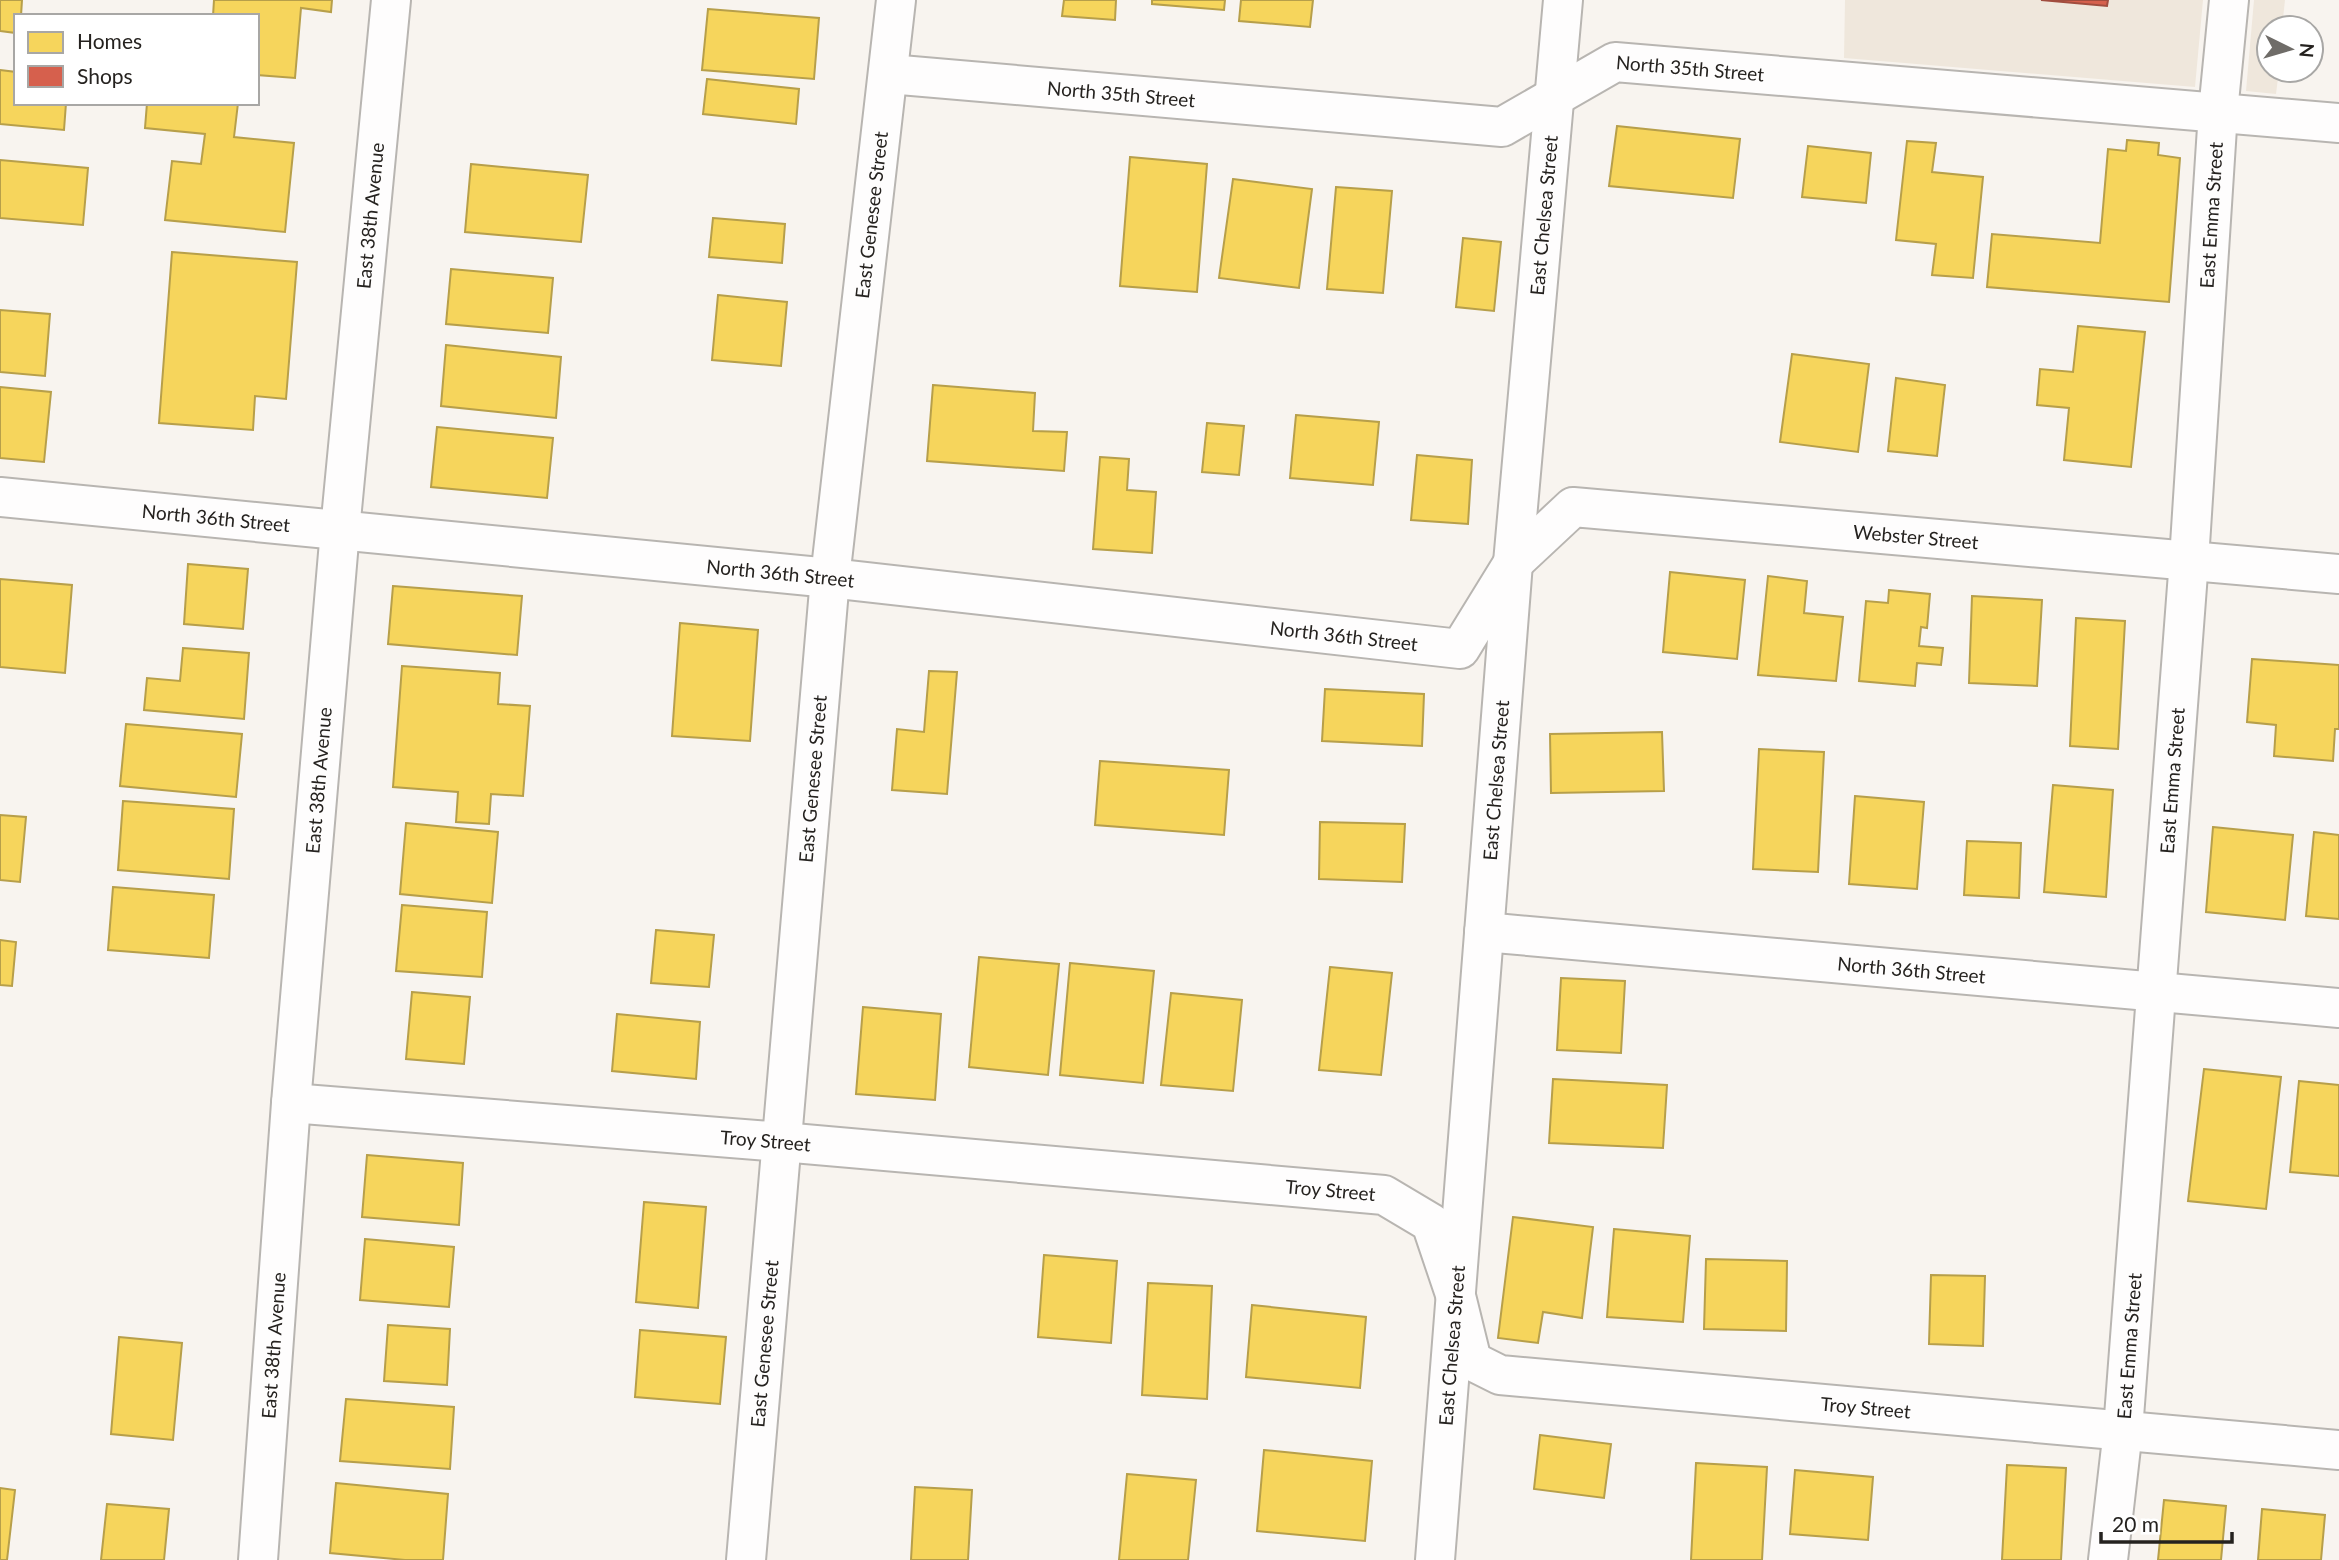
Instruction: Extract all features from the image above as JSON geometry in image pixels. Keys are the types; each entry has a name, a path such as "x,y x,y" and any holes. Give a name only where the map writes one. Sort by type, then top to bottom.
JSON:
{"street":[{"name":"East 38th Avenue","path":"258,1560 291,1103 340,530 391,0"},
{"name":"East Genesee Street","path":"746,1560 830,578 896,0"},
{"name":"East Chelsea Street","path":"1435,1560 1513,563 1563,0"},
{"name":"East Emma Street","path":"2108,1560 2123,1430 2189,560 2218,112 2229,0"},
{"name":"North 35th Street","path":"889,74 1502,127 1615,62 2339,123"},
{"name":"North 36th Street","path":"0,497 830,578 1460,649 1513,563"},
{"name":"Webster Street","path":"1513,563 1573,507 2339,573"},
{"name":"North 36th Street","path":"1484,932 2339,1008"},
{"name":"Troy Street","path":"291,1103 782,1142 1384,1195 1432,1223 1457,1300 1472,1361 1500,1375 2339,1450"}],"shaded area":[{"path":"1845,0 2203,0 2195,87 1844,58"},
{"path":"2254,0 2285,0 2284,14 2255,14 2255,84 2277,84 2276,94 2246,91"}],"building: Homes":[{"path":"0,0 22,0 21,14 14,14 14,33 0,31"},
{"path":"214,0 332,0 331,12 301,8 295,78 259,75 259,14 213,14"},
{"path":"1064,0 1116,0 1115,20 1062,16"},
{"path":"1152,0 1225,0 1224,10 1152,4"},
{"path":"1241,0 1313,0 1310,27 1239,21"},
{"path":"708,9 819,18 814,79 702,70"},
{"path":"0,70 14,72 14,105 66,105 64,130 0,124"},
{"path":"707,79 799,89 796,124 703,114"},
{"path":"147,105 238,105 234,137 294,143 285,232 165,220 172,161 201,164 205,134 145,128"},
{"path":"1617,126 1740,139 1733,198 1609,186"},
{"path":"2127,140 2159,143 2158,155 2180,158 2169,302 1987,287 1992,234 2100,243 2108,149 2126,151"},
{"path":"1907,141 1936,143 1932,172 1983,177 1973,278 1932,275 1936,244 1896,240"},
{"path":"1808,146 1871,153 1866,203 1802,197"},
{"path":"1130,157 1207,164 1197,292 1120,286"},
{"path":"0,160 88,168 83,225 0,218"},
{"path":"471,164 588,175 581,242 465,232"},
{"path":"1233,179 1312,189 1299,288 1219,278"},
{"path":"1336,187 1392,191 1383,293 1327,289"},
{"path":"713,218 785,224 782,263 709,257"},
{"path":"1463,238 1501,242 1494,311 1456,307"},
{"path":"172,252 297,262 286,399 255,396 253,430 159,423"},
{"path":"451,269 553,278 548,333 446,324"},
{"path":"718,295 787,302 781,366 712,360"},
{"path":"0,310 50,314 45,376 0,372"},
{"path":"2078,326 2145,332 2131,467 2064,460 2069,408 2037,405 2040,369 2073,372"},
{"path":"446,345 561,357 556,418 441,406"},
{"path":"1792,354 1869,364 1858,452 1780,442"},
{"path":"1896,378 1945,385 1937,456 1888,451"},
{"path":"933,385 1035,393 1033,431 1067,432 1064,471 927,461"},
{"path":"0,387 51,392 44,462 0,458"},
{"path":"1296,415 1379,422 1373,485 1290,478"},
{"path":"1207,423 1244,426 1239,475 1202,472"},
{"path":"437,427 553,438 547,498 431,487"},
{"path":"1417,455 1472,460 1468,524 1411,520"},
{"path":"1100,457 1129,459 1127,490 1156,492 1152,553 1093,549"},
{"path":"188,564 248,569 243,629 184,624"},
{"path":"1670,572 1745,580 1737,659 1663,652"},
{"path":"1768,576 1807,581 1804,613 1843,617 1836,681 1758,675"},
{"path":"0,579 72,585 65,673 0,667"},
{"path":"393,586 522,596 517,655 388,644"},
{"path":"1889,590 1930,594 1927,628 1921,627 1919,646 1943,648 1941,665 1917,663 1915,686 1859,681 1866,601 1888,603"},
{"path":"1972,596 2042,600 2037,686 1969,683"},
{"path":"2076,618 2125,621 2118,749 2070,746"},
{"path":"680,623 758,630 750,741 672,736"},
{"path":"183,648 249,653 244,719 144,710 147,678 180,681"},
{"path":"2252,659 2339,665 2339,729 2335,729 2333,761 2274,756 2276,725 2247,722"},
{"path":"402,666 500,673 498,704 530,706 523,796 491,794 489,824 456,822 458,792 393,787"},
{"path":"929,671 957,672 947,794 892,790 897,729 924,732"},
{"path":"1325,689 1424,694 1422,746 1322,741"},
{"path":"126,724 242,734 236,797 120,786"},
{"path":"1662,732 1664,791 1551,793 1550,734"},
{"path":"1759,749 1824,752 1818,872 1753,869"},
{"path":"1100,761 1229,770 1224,835 1095,825"},
{"path":"2053,785 2113,790 2106,897 2044,892"},
{"path":"1855,796 1924,802 1917,889 1849,884"},
{"path":"123,801 234,809 229,879 118,870"},
{"path":"0,815 26,817 20,882 0,880"},
{"path":"1320,822 1405,824 1402,882 1319,879"},
{"path":"406,823 498,832 492,903 400,894"},
{"path":"2213,827 2293,835 2285,920 2206,912"},
{"path":"2314,832 2339,835 2339,919 2306,916"},
{"path":"1967,841 2021,843 2019,898 1964,895"},
{"path":"113,887 214,895 209,958 108,950"},
{"path":"402,905 487,912 482,977 396,971"},
{"path":"656,930 714,935 709,987 651,983"},
{"path":"0,940 16,942 12,986 0,985"},
{"path":"979,957 1059,964 1048,1075 969,1067"},
{"path":"1070,963 1154,971 1143,1083 1060,1075"},
{"path":"1330,967 1392,973 1381,1075 1319,1070"},
{"path":"1561,978 1625,981 1621,1053 1557,1050"},
{"path":"412,992 470,997 464,1064 406,1059"},
{"path":"1171,993 1242,1000 1233,1091 1161,1085"},
{"path":"863,1007 941,1014 935,1100 856,1094"},
{"path":"617,1014 700,1022 696,1079 612,1071"},
{"path":"2204,1069 2281,1077 2266,1209 2188,1201"},
{"path":"1553,1079 1667,1085 1663,1148 1549,1143"},
{"path":"2299,1081 2339,1085 2339,1176 2290,1172"},
{"path":"367,1155 463,1163 459,1225 362,1217"},
{"path":"644,1202 706,1207 698,1308 636,1302"},
{"path":"1513,1217 1593,1227 1582,1318 1543,1312 1538,1343 1498,1338"},
{"path":"1614,1229 1690,1236 1683,1322 1607,1317"},
{"path":"365,1239 454,1247 449,1307 360,1300"},
{"path":"1044,1255 1117,1261 1111,1343 1038,1337"},
{"path":"1706,1259 1787,1261 1786,1331 1704,1329"},
{"path":"1931,1275 1985,1276 1983,1346 1929,1344"},
{"path":"1148,1283 1212,1286 1207,1399 1142,1395"},
{"path":"1252,1305 1366,1317 1360,1388 1246,1377"},
{"path":"388,1325 450,1329 447,1385 384,1381"},
{"path":"640,1330 726,1337 720,1404 635,1397"},
{"path":"119,1337 182,1343 173,1440 111,1434"},
{"path":"346,1399 454,1407 450,1469 340,1461"},
{"path":"1540,1435 1611,1444 1604,1498 1534,1489"},
{"path":"1264,1450 1372,1461 1365,1541 1257,1531"},
{"path":"1696,1463 1767,1467 1762,1560 1691,1560"},
{"path":"2007,1465 2066,1468 2061,1560 2002,1560"},
{"path":"1795,1470 1873,1477 1868,1540 1790,1534"},
{"path":"1127,1474 1196,1480 1188,1560 1119,1560"},
{"path":"336,1483 448,1494 443,1560 405,1560 330,1553"},
{"path":"915,1487 972,1490 968,1560 911,1560"},
{"path":"0,1488 15,1490 7,1560 0,1560"},
{"path":"2164,1500 2226,1506 2221,1560 2158,1560"},
{"path":"107,1504 169,1509 164,1560 101,1560"},
{"path":"2262,1509 2325,1515 2321,1560 2258,1560"}],"building: Shops":[{"path":"2041,0 2108,0 2107,6"}]}
